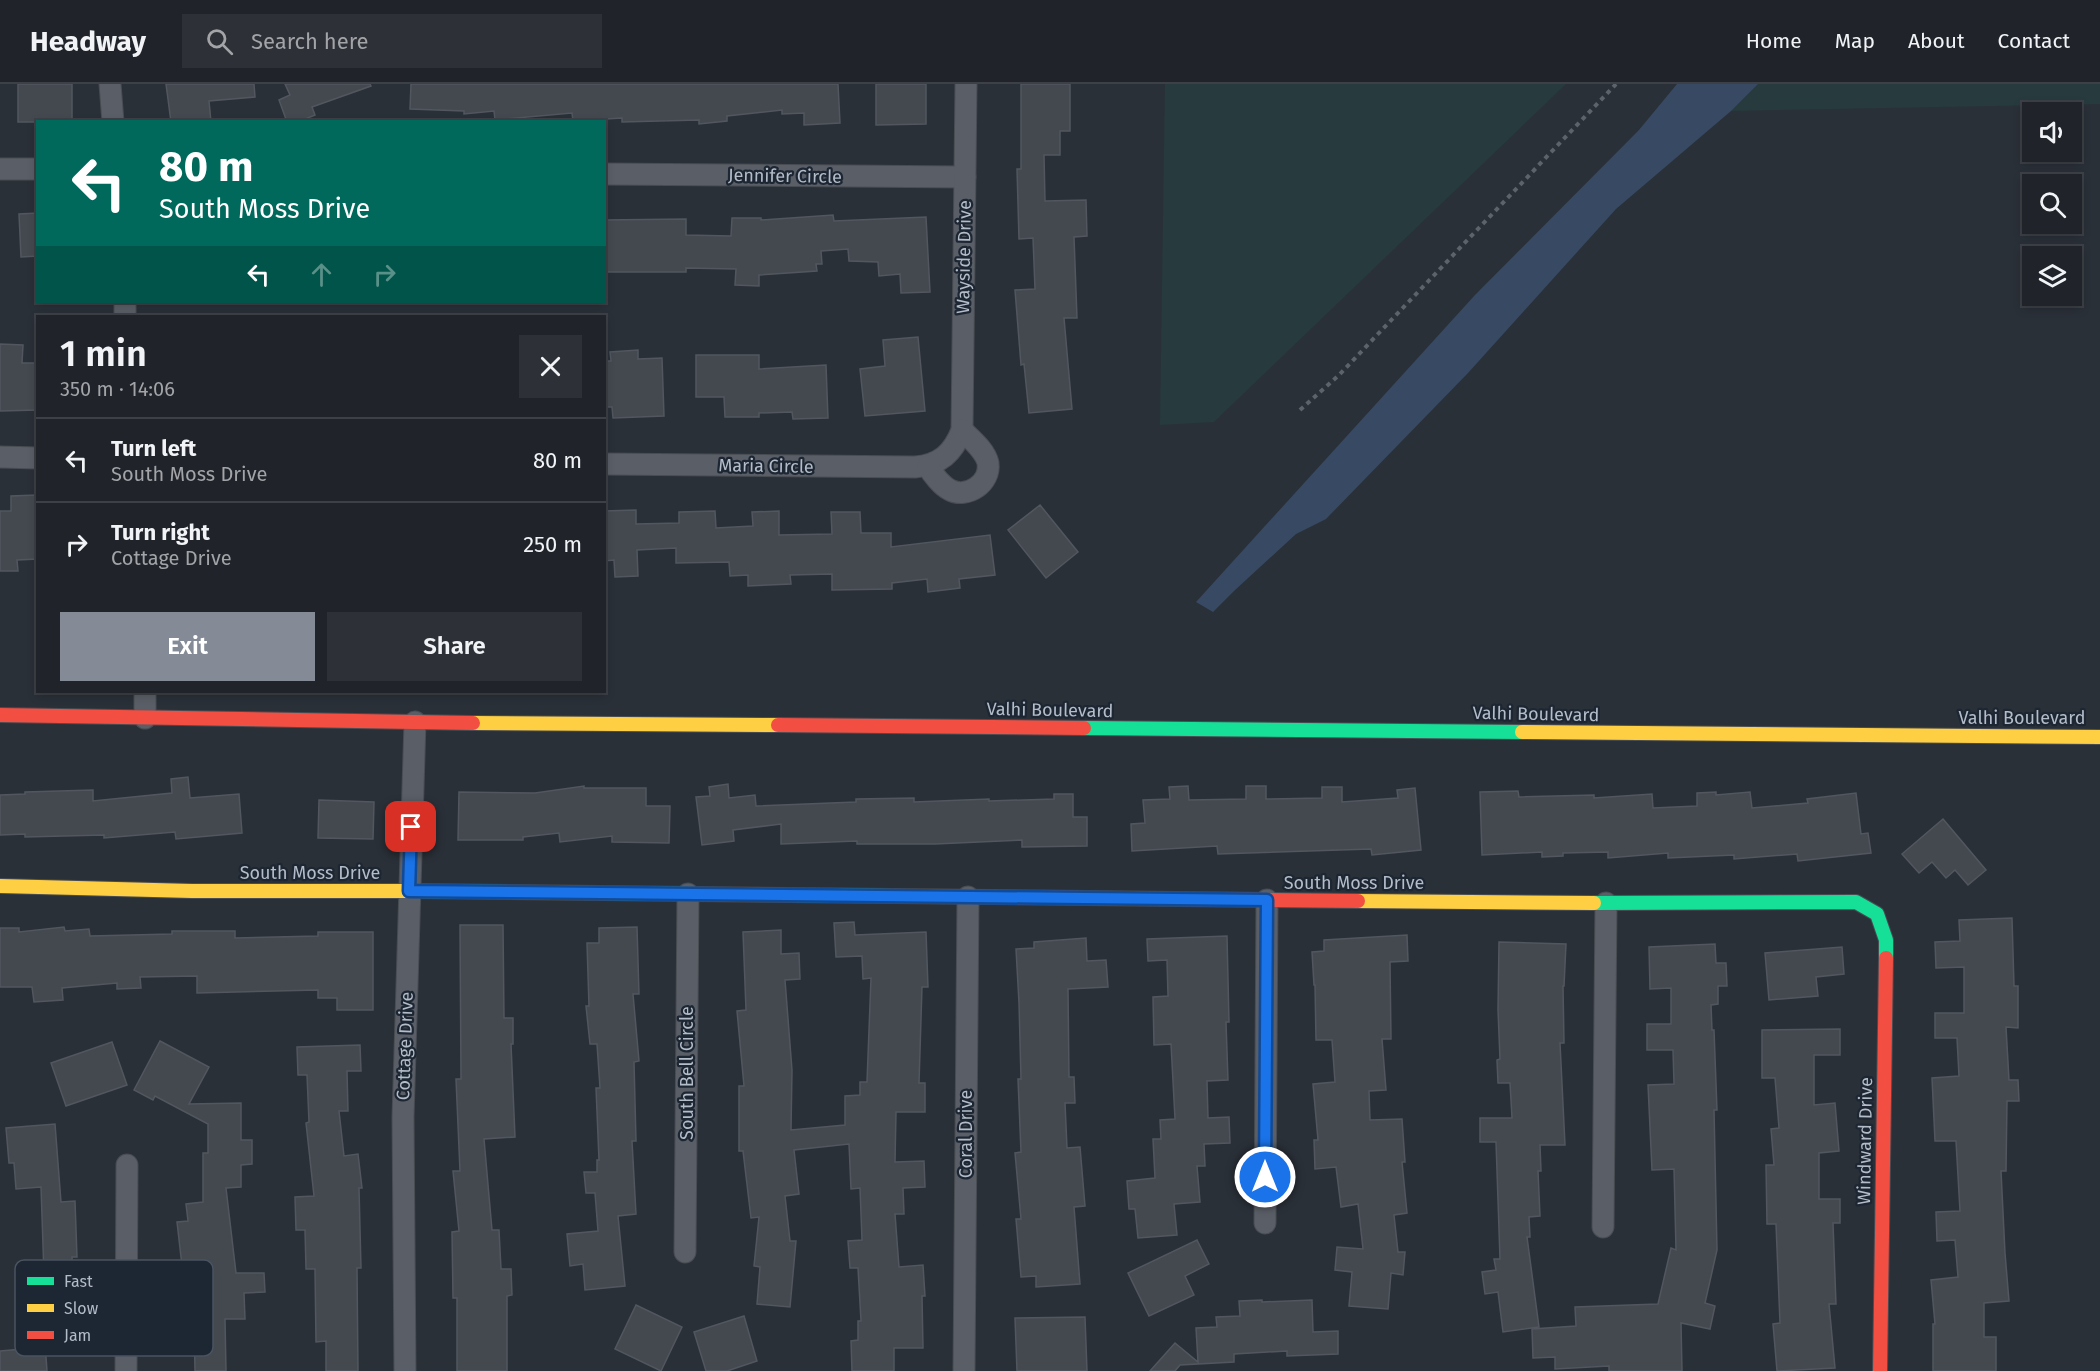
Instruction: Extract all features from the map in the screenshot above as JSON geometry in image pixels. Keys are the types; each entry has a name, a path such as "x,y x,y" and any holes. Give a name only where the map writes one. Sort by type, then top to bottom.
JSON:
{"street":[{"path":"111,84 113,120"},
{"name":"Wayside Drive","path":"962,430 966,84"},
{"path":"0,169 36,169"},
{"name":"Jennifer Circle","path":"606,174 965,177"},
{"path":"962,430 979,447 988,462 988,473 981,485 968,492 951,491 931,472 928,466 946,457 957,443 962,430"},
{"path":"0,457 36,458"},
{"name":"Maria Circle","path":"606,464 928,466"},
{"path":"145,693 145,718"},
{"name":"Valhi Boulevard","path":"0,715 415,722 2100,737"},
{"name":"Cottage Drive","path":"405,1371 403,1117 415,722"},
{"name":"South Moss Drive","path":"0,886 192,891 409,891 1606,903 1856,902 1877,914"},
{"name":"South Bell Circle","path":"685,1252 688,894"},
{"name":"Coral Drive","path":"964,1371 968,897"},
{"path":"1265,1223 1267,900"},
{"path":"1603,1227 1606,903"},
{"name":"Windward Drive","path":"1877,914 1886,939 1880,1371"},
{"path":"127,1165 127,1260"},
{"path":"126,1356 126,1371"}],"path":[{"path":"1300,410 1339,375 1616,84"}],"green space":[{"path":"1165,84 1566,84 1214,422 1160,425"},
{"path":"1758,84 2100,84 2100,104 2022,102 2022,105 1731,111"}],"water":[{"path":"1677,84 1758,84 1731,111 1616,209 1468,373 1326,519 1296,534 1213,612 1196,602 1475,295 1639,130"}],"building":[{"path":"18,84 72,84 72,120 18,122"},
{"path":"166,84 254,84 255,97 209,101 211,120 171,120"},
{"path":"285,84 370,84 371,86 312,107 315,115 303,120 286,120 279,100 290,95"},
{"path":"411,84 838,84 840,123 804,125 804,113 782,114 782,110 727,116 727,121 699,124 699,120 622,122 622,118 573,120 572,113 495,120 494,111 464,114 464,111 410,109"},
{"path":"876,84 926,84 926,124 876,125"},
{"path":"1021,84 1070,84 1070,131 1060,131 1060,155 1044,155 1045,201 1086,200 1087,236 1074,237 1077,318 1064,318 1072,409 1029,413 1024,364 1021,365 1015,290 1035,289 1033,238 1019,239 1017,169 1021,169"},
{"path":"36,213 36,256 21,257 19,214"},
{"path":"833,215 834,221 926,217 930,292 901,293 900,274 879,276 878,262 849,261 848,249 821,251 822,264 816,264 817,271 759,275 759,286 735,285 736,269 686,268 686,272 606,272 606,220 686,219 686,235 731,236 732,218 761,218 761,220"},
{"path":"918,337 925,411 865,416 860,369 885,366 883,340"},
{"path":"0,344 23,345 22,363 36,363 36,410 0,411"},
{"path":"638,350 638,359 662,358 664,416 613,418 612,407 606,407 606,361 611,361 610,352"},
{"path":"696,355 759,355 759,369 826,365 828,418 793,419 792,412 759,413 759,417 725,417 724,397 696,397"},
{"path":"36,495 36,559 17,560 18,571 0,571 0,511 11,511 11,496"},
{"path":"1040,505 1078,552 1046,578 1008,530"},
{"path":"636,510 636,524 679,523 679,512 715,511 716,528 753,526 752,512 779,511 779,535 832,534 831,512 860,512 861,533 891,533 891,547 990,535 995,575 959,579 960,588 928,592 927,579 892,583 892,589 832,590 832,574 790,575 791,584 748,586 748,575 730,576 729,562 676,563 676,548 637,550 638,576 615,577 614,560 606,561 606,511"},
{"path":"188,777 190,798 239,794 242,833 176,839 175,832 104,838 104,835 25,837 25,834 0,835 0,795 93,790 93,801 172,793 171,779"},
{"path":"728,784 729,798 755,795 756,806 856,802 856,799 914,798 914,802 1054,799 1054,794 1073,794 1073,817 1087,817 1087,846 1022,847 1022,840 935,844 857,844 857,841 781,844 781,824 733,830 734,841 702,845 696,797 710,796 709,787"},
{"path":"584,786 584,788 646,788 646,806 670,806 669,843 612,842 612,836 560,842 559,833 523,837 523,840 458,840 459,792 535,793"},
{"path":"1188,786 1189,800 1246,799 1246,786 1266,786 1266,799 1322,798 1322,787 1342,787 1342,802 1398,798 1397,790 1415,788 1421,850 1372,855 1371,849 1218,854 1217,846 1132,851 1131,824 1145,823 1143,800 1170,799 1169,787"},
{"path":"1518,791 1519,797 1594,795 1594,798 1652,794 1653,808 1697,806 1697,793 1716,792 1716,795 1750,792 1752,808 1808,803 1807,799 1856,793 1861,834 1868,833 1871,853 1798,861 1797,854 1734,859 1734,855 1668,858 1668,853 1608,858 1608,852 1563,853 1563,856 1542,857 1542,852 1482,855 1480,792"},
{"path":"319,800 374,802 373,839 318,838"},
{"path":"1943,819 1986,870 1968,885 1955,870 1946,878 1932,862 1919,873 1902,854"},
{"path":"2012,918 2014,986 2018,986 2018,1028 2006,1027 2009,1080 2018,1080 2019,1101 2007,1101 2006,1171 2001,1171 2009,1301 1984,1303 1984,1337 1996,1337 1996,1371 1933,1371 1933,1324 1935,1324 1931,1280 1958,1277 1955,1240 1937,1241 1936,1212 1960,1211 1956,1141 1935,1141 1932,1078 1959,1076 1957,1038 1935,1038 1935,1013 1964,1013 1964,967 1936,968 1935,942 1960,941 1959,920"},
{"path":"854,922 855,935 926,932 928,987 922,987 919,1083 925,1083 925,1112 896,1112 895,1162 924,1161 925,1187 903,1188 904,1214 895,1214 899,1267 923,1265 925,1296 922,1296 923,1348 894,1348 894,1371 852,1371 851,1341 858,1340 858,1321 861,1321 858,1268 850,1268 848,1241 862,1240 860,1188 851,1189 849,1144 794,1150 799,1194 785,1196 790,1241 796,1241 790,1307 757,1304 760,1267 754,1266 759,1217 751,1218 743,1151 739,1151 739,1086 744,1086 737,1011 746,1010 743,932 781,930 781,954 799,953 800,979 785,980 792,1070 791,1130 845,1125 845,1096 860,1095 860,1082 867,1082 871,978 863,979 862,956 836,957 834,923"},
{"path":"460,925 503,925 504,1018 513,1018 513,1044 511,1044 515,1137 484,1139 492,1230 499,1230 501,1269 511,1269 512,1295 507,1296 507,1371 457,1371 457,1298 453,1298 452,1232 459,1231 453,1171 460,1171 456,1079 461,1079"},
{"path":"64,927 65,931 89,929 90,936 172,934 172,931 235,931 235,938 318,936 318,932 373,932 373,1010 337,1010 337,998 318,998 318,990 197,993 197,976 140,977 141,988 117,989 117,983 62,988 63,1000 34,1002 32,987 0,987 0,928 19,928 19,932"},
{"path":"637,927 639,994 633,994 639,1061 634,1062 636,1141 632,1141 636,1214 618,1216 625,1286 585,1290 583,1264 570,1266 567,1234 598,1231 595,1193 586,1193 584,1172 597,1172 597,1160 599,1160 596,1088 600,1088 597,1044 590,1044 586,1006 589,1006 587,943 599,943 599,928"},
{"path":"1407,935 1408,961 1390,962 1391,1039 1382,1039 1386,1090 1369,1091 1370,1120 1402,1119 1405,1162 1402,1162 1407,1213 1394,1215 1398,1252 1405,1252 1403,1275 1391,1273 1388,1309 1349,1306 1352,1272 1335,1270 1337,1247 1363,1249 1358,1204 1341,1207 1336,1167 1315,1169 1314,1140 1318,1140 1313,1084 1335,1082 1332,1040 1316,1040 1312,952 1324,951 1324,940"},
{"path":"1227,936 1228,1080 1207,1081 1208,1118 1229,1117 1230,1143 1204,1144 1205,1166 1197,1166 1200,1202 1174,1204 1177,1235 1138,1238 1135,1209 1129,1209 1127,1181 1155,1178 1153,1139 1161,1139 1160,1120 1175,1119 1171,1044 1154,1045 1153,997 1168,996 1167,960 1148,961 1147,939"},
{"path":"1086,938 1087,961 1106,960 1108,987 1068,989 1069,1077 1074,1077 1075,1103 1065,1103 1067,1148 1080,1147 1085,1206 1074,1207 1080,1284 1036,1287 1036,1276 1021,1277 1016,1219 1021,1219 1015,1153 1021,1152 1018,1079 1021,1079 1016,949 1034,948 1034,942"},
{"path":"1499,942 1566,944 1563,986 1564,1043 1560,1043 1565,1145 1540,1145 1541,1171 1538,1171 1540,1216 1529,1217 1530,1237 1527,1237 1539,1327 1503,1332 1498,1292 1485,1294 1482,1272 1496,1270 1494,1259 1500,1259 1496,1142 1480,1142 1480,1118 1512,1118 1510,1083 1498,1083 1497,1060 1500,1059"},
{"path":"1715,944 1716,963 1726,963 1727,986 1718,986 1718,1004 1711,1005 1717,1110 1714,1110 1717,1250 1705,1303 1715,1306 1710,1329 1681,1323 1682,1371 1609,1371 1609,1366 1555,1369 1555,1357 1533,1358 1532,1329 1576,1326 1575,1307 1658,1304 1671,1248 1676,1250 1674,1169 1652,1170 1648,1085 1674,1084 1673,1050 1647,1050 1647,1024 1671,1024 1671,988 1650,989 1649,947"},
{"path":"1842,947 1844,974 1816,977 1818,996 1769,1000 1765,953"},
{"path":"1840,1029 1840,1055 1814,1055 1814,1105 1835,1103 1839,1151 1819,1153 1819,1199 1840,1199 1840,1223 1833,1223 1836,1304 1829,1304 1835,1368 1777,1371 1773,1324 1780,1323 1776,1224 1767,1224 1766,1165 1774,1165 1771,1129 1779,1128 1775,1078 1762,1078 1762,1030"},
{"path":"160,1041 209,1067 189,1104 241,1103 241,1140 252,1140 252,1164 241,1165 241,1187 226,1188 236,1273 264,1273 265,1292 244,1293 245,1319 225,1319 226,1371 195,1371 195,1356 213,1356 213,1260 181,1260 177,1222 188,1221 186,1204 203,1202 203,1153 208,1153 208,1124 155,1096 153,1100 134,1090"},
{"path":"112,1042 127,1085 66,1106 51,1063"},
{"path":"360,1045 361,1071 347,1071 348,1111 339,1111 344,1156 358,1154 362,1188 359,1188 361,1268 357,1268 358,1371 326,1371 326,1341 316,1342 315,1269 306,1269 305,1230 296,1230 295,1197 314,1196 306,1123 309,1122 307,1075 298,1075 297,1047"},
{"path":"55,1124 61,1202 75,1201 77,1257 72,1257 72,1260 43,1260 41,1187 16,1189 14,1163 9,1163 6,1128"},
{"path":"1197,1240 1209,1264 1185,1276 1194,1295 1149,1316 1128,1273"},
{"path":"1262,1300 1262,1302 1312,1300 1313,1332 1338,1331 1338,1354 1287,1356 1287,1351 1234,1354 1234,1362 1180,1365 1175,1371 1150,1371 1175,1343 1198,1362 1196,1328 1217,1327 1216,1317 1240,1316 1239,1301"},
{"path":"636,1305 682,1327 661,1371 615,1349"},
{"path":"744,1316 757,1361 727,1371 706,1371 694,1332"},
{"path":"1085,1317 1087,1371 1017,1371 1015,1318"},
{"path":"15,1350 15,1356 46,1356 47,1371 0,1371 0,1351"}],"traffic: fast":[{"path":"1084,728 1522,732"},
{"path":"416,891 893,896"},
{"path":"1594,903 1856,902 1877,914 1886,940 1886,958"}],"traffic: slow":[{"path":"473,723 778,725"},
{"path":"1522,732 2100,737"},
{"path":"0,886 192,891 416,891"},
{"path":"1358,901 1594,903"}],"traffic: jam":[{"path":"0,715 473,723"},
{"path":"778,725 1084,728"},
{"path":"893,896 1358,901"},
{"path":"1880,1371 1886,958"}],"route":[{"path":"411,827 409,891 1267,900 1265,1177"}]}
